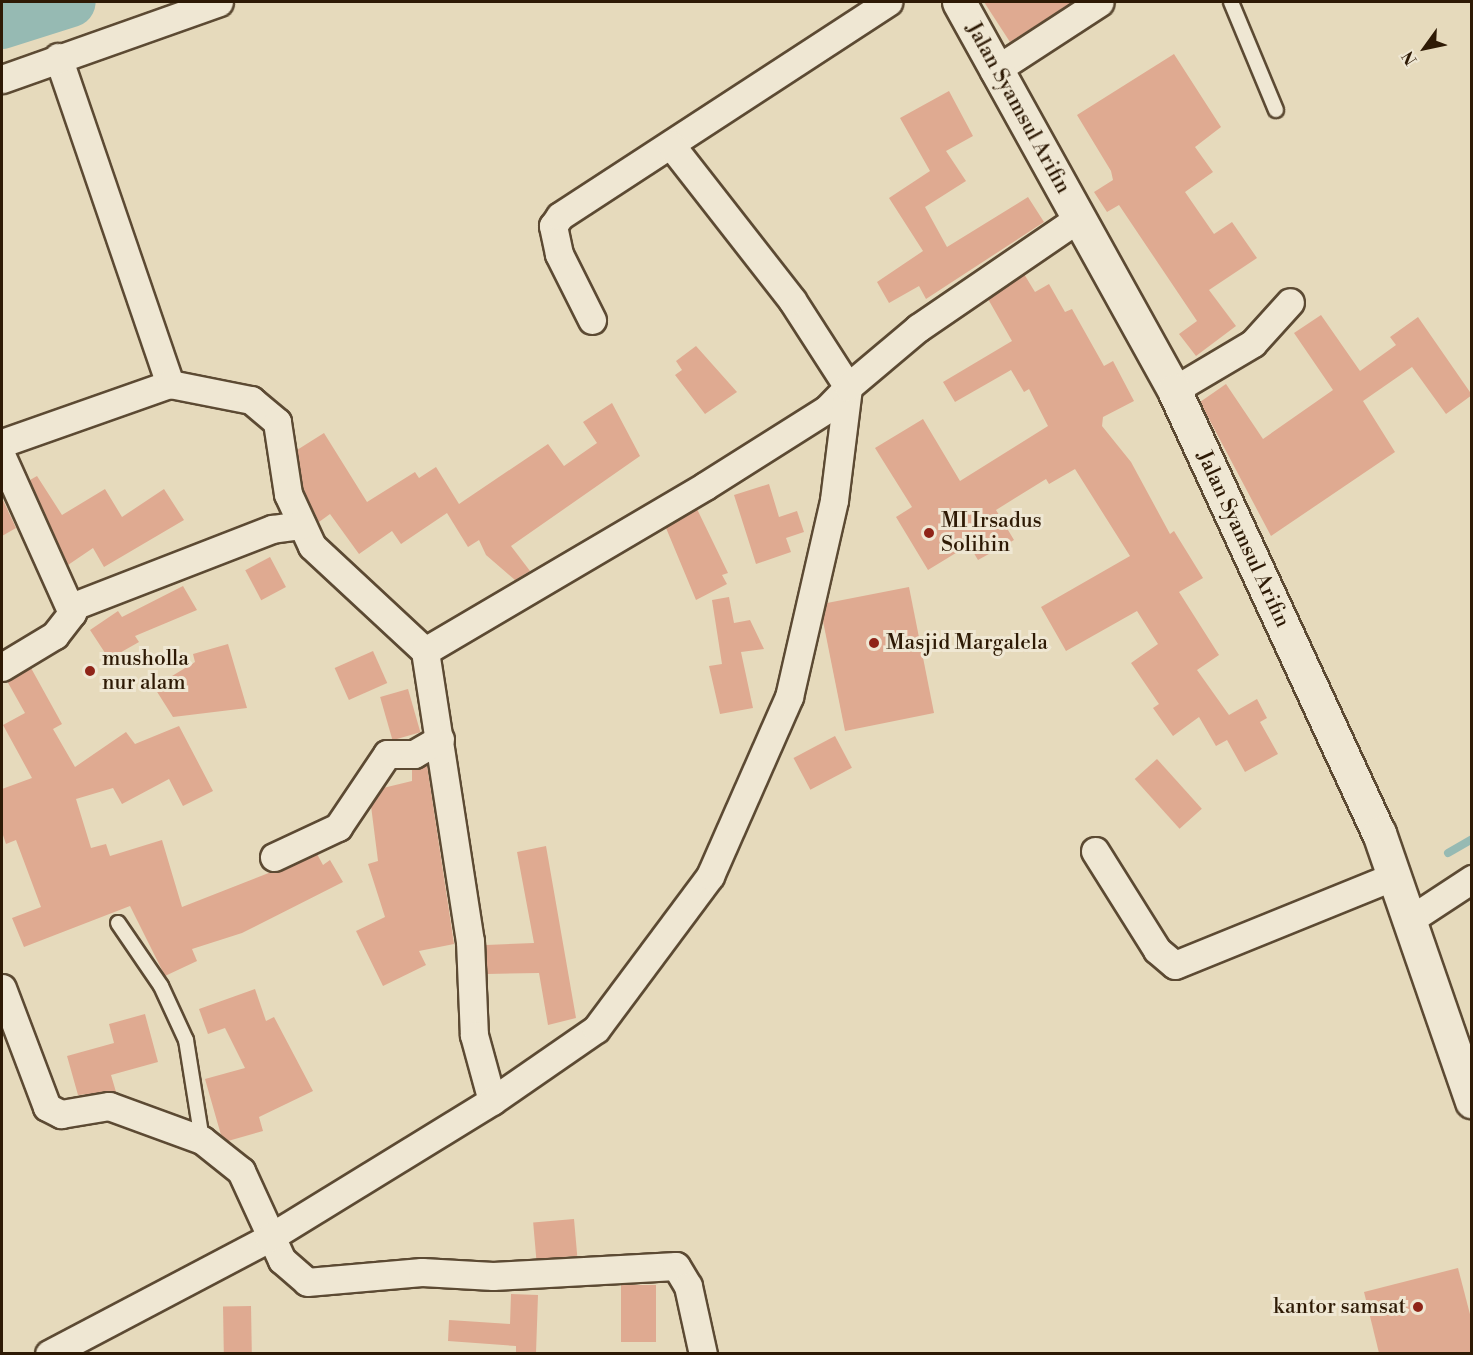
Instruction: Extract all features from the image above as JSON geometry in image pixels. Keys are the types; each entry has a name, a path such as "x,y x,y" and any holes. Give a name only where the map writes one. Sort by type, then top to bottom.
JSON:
{"main road":[{"name":"Jalan Syamsul Arifin","path":"959,2 994,71 1080,217 1174,390 1379,833 1392,878 1472,1101"}],"street":[{"path":"2,79 58,57 219,2"},
{"path":"592,320 559,254 553,226 570,209 888,2"},
{"path":"994,71 1101,2"},
{"path":"58,57 170,384"},
{"path":"49,1353 269,1238 492,1101 596,1029 711,876 789,697 834,500 848,387 792,300 671,145"},
{"path":"425,651 705,486 827,409 848,387 918,328 1080,217"},
{"path":"1174,390 1252,343 1290,302"},
{"path":"2,443 170,384 251,400 277,422 288,494 302,525 329,568 425,651 470,941 474,1035 492,1101"},
{"path":"2,457 71,607 71,619 55,636 2,667"},
{"path":"71,607 261,533 302,525"},
{"path":"274,857 338,827 387,754 414,754 440,739"},
{"path":"1095,851 1157,950 1175,965 1392,878"},
{"path":"1408,921 1472,879"},
{"path":"2,988 47,1107 61,1114 110,1106 202,1140 241,1171 269,1238 282,1260 307,1282 422,1272 493,1276 676,1266 688,1286 703,1353"}],"lane":[{"path":"1231,2 1276,110"},
{"path":"118,923 161,986 186,1040 202,1140"}],"building":[{"path":"984,2 1072,2 1010,42"},
{"path":"1174,54 1221,127 1195,147 1213,172 1185,192 1214,234 1232,222 1257,258 1209,290 1236,326 1196,356 1179,334 1197,321 1119,205 1107,212 1094,192 1113,180 1111,171 1077,115"},
{"path":"949,91 973,136 946,151 966,181 925,207 947,247 1028,197 1044,222 926,299 919,286 889,303 877,282 923,251 889,198 930,171 900,118"},
{"path":"1024,274 1035,292 1049,284 1065,312 1072,309 1104,366 1113,361 1134,401 1103,417 1102,426 1131,462 1170,534 1174,531 1203,578 1179,592 1219,655 1197,670 1229,715 1257,699 1267,718 1260,722 1278,754 1245,772 1227,740 1216,746 1199,717 1173,736 1153,708 1159,704 1131,663 1158,644 1137,611 1066,651 1041,607 1130,556 1075,469 1049,484 1046,479 996,510 1014,540 978,560 969,545 928,570 896,517 912,507 875,448 923,419 960,481 1048,426 1029,389 1024,392 1011,370 955,402 943,382 1012,341 988,299"},
{"path":"1321,315 1360,371 1396,345 1390,337 1418,317 1472,395 1446,414 1412,367 1363,401 1395,452 1271,536 1200,402 1226,384 1263,439 1333,390 1294,333"},
{"path":"696,346 737,392 705,414 675,375 682,370 676,361"},
{"path":"612,403 640,456 511,546 530,571 515,580 486,555 479,540 468,547 447,513 401,544 392,531 359,554 330,514 319,522 303,489 297,450 324,433 367,502 415,472 419,478 436,467 459,504 548,444 564,466 597,443 583,422"},
{"path":"37,476 62,515 105,489 122,517 164,489 184,520 104,567 93,548 68,565 30,480"},
{"path":"769,484 779,517 797,511 804,532 786,538 791,552 756,564 734,495"},
{"path":"2,498 16,528 2,536"},
{"path":"697,509 728,573 722,575 727,584 696,600 666,528"},
{"path":"270,557 286,587 261,600 245,570"},
{"path":"183,586 197,610 135,636 139,642 109,659 90,630 118,611 122,617"},
{"name":"Masjid Margalela","path":"909,587 934,713 845,731 823,621 827,603"},
{"path":"729,597 734,623 750,620 764,649 741,652 753,708 720,714 709,666 722,664 712,600"},
{"path":"228,644 247,708 173,717 154,687 195,662 193,654"},
{"path":"373,651 387,683 349,700 335,668"},
{"path":"31,668 62,724 53,729 75,767 126,732 135,744 179,726 213,791 183,806 169,779 122,804 113,788 76,799 91,848 106,844 110,856 162,840 182,907 317,854 323,865 330,860 343,882 242,933 192,949 197,961 165,976 130,906 24,947 12,918 41,907 16,840 6,844 2,832 2,789 32,778 3,725 25,713 7,681"},
{"path":"408,689 420,732 393,740 380,697"},
{"path":"835,736 852,768 810,790 794,758"},
{"path":"1157,759 1202,809 1180,829 1135,779"},
{"path":"427,765 454,944 419,951 426,965 383,986 356,931 385,917 368,864 378,861 371,806 383,788 412,781 412,770"},
{"path":"546,846 576,1018 548,1025 539,973 487,974 486,945 534,943 517,852"},
{"path":"255,989 266,1021 274,1017 313,1091 259,1117 263,1131 228,1141 221,1135 205,1079 245,1068 225,1028 208,1034 199,1009"},
{"path":"145,1014 158,1062 111,1075 116,1092 78,1095 67,1056 114,1043 109,1024"},
{"path":"574,1219 577,1256 536,1259 533,1223"},
{"name":"kantor samsat","path":"1458,1268 1472,1322 1472,1353 1379,1353 1364,1292"},
{"path":"621,1285 656,1285 656,1342 621,1342"},
{"path":"511,1294 538,1295 536,1353 516,1353 516,1346 448,1341 449,1320 510,1324"},
{"path":"223,1306 251,1306 252,1353 224,1353"}],"waterway":[{"path":"2,24 71,2"},
{"path":"1448,853 1472,839"}],"place":[{"name":"MI Irsadus Solihin","path":"929,533"},
{"name":"Masjid Margalela","path":"874,643"},
{"name":"musholla nur alam","path":"90,671"},
{"name":"kantor samsat","path":"1418,1307"}]}
